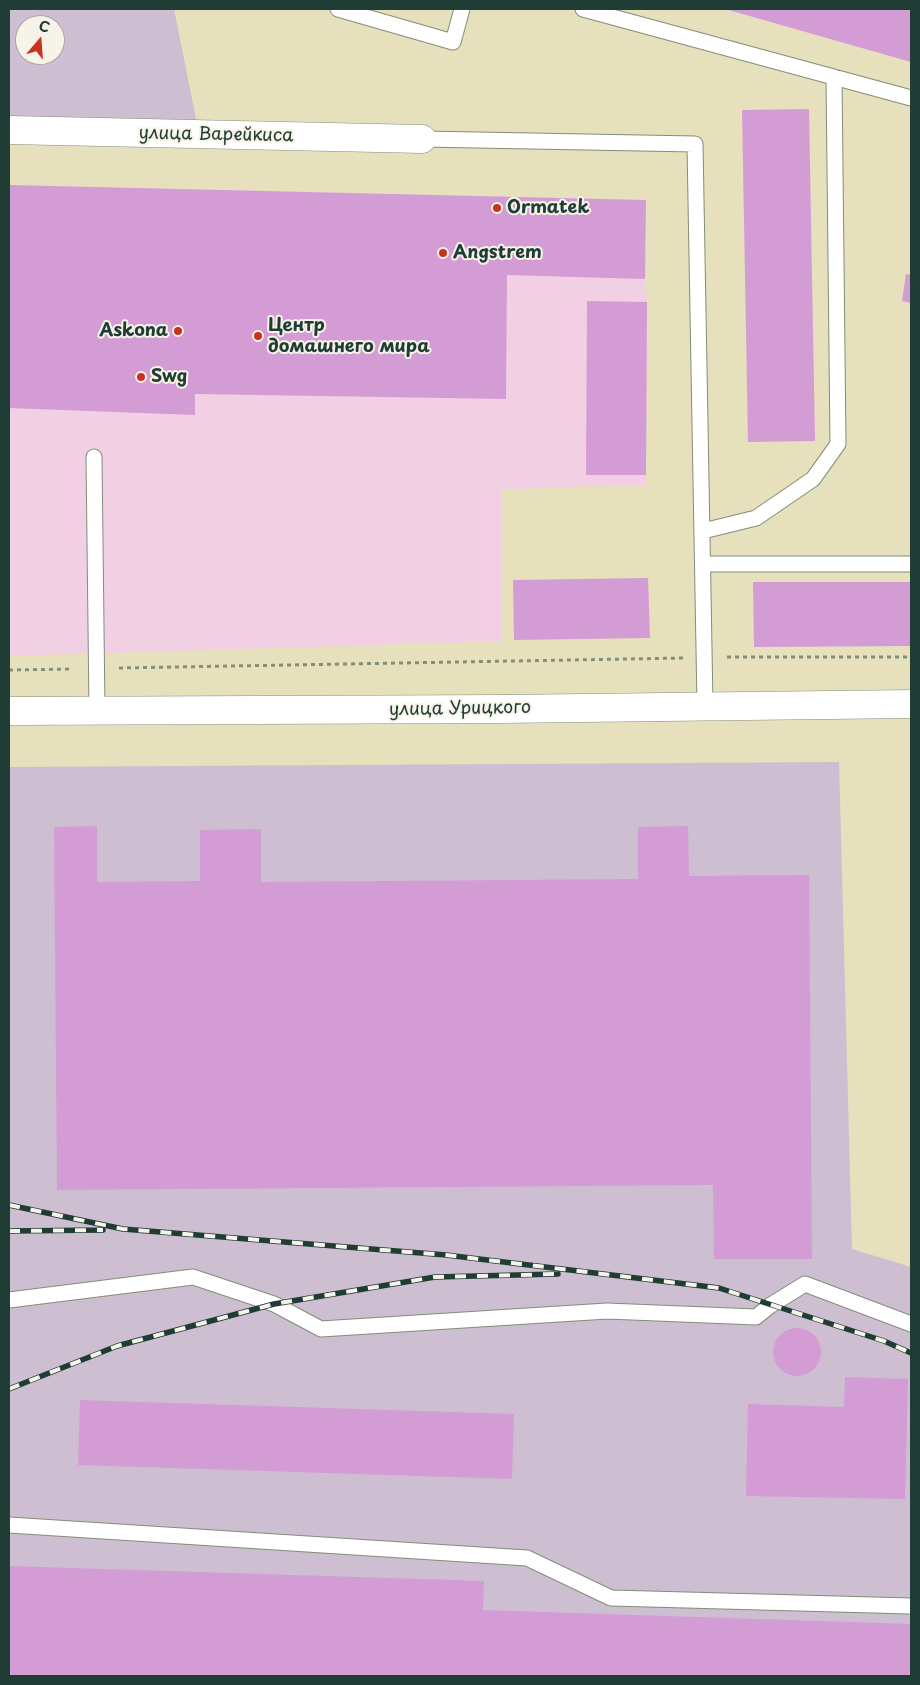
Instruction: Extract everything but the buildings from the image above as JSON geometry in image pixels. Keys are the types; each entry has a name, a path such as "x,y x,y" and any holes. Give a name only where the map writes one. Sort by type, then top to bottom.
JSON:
{"street":[{"name":"улица Варейкиса","path":"9,130 422,140"},
{"name":"улица Урицкого","path":"9,711 501,709 705,705 911,704"}],"lane":[{"path":"338,9 453,42 462,9"},
{"path":"583,9 911,98"},
{"path":"703,531 756,518 813,479 838,444 834,77"},
{"path":"422,140 695,144 705,705"},
{"path":"94,457 97,711"},
{"path":"703,564 911,564"},
{"path":"9,1300 193,1276 274,1304 321,1329 607,1311 756,1317 771,1305 806,1284 911,1324"},
{"path":"9,1525 527,1558 611,1598 911,1606"}],"path":[{"path":"9,670 703,658 911,657"}],"shaded area":[{"path":"9,9 174,9 197,124 9,123"},
{"path":"9,185 646,200 646,485 501,490 502,641 9,656"},
{"path":"839,762 852,1249 911,1267 911,1676 9,1676 9,767"}],"railway":[{"path":"9,1205 123,1229 446,1255 719,1288 884,1341 911,1353"},
{"path":"9,1231 103,1230"},
{"path":"9,1389 117,1346 274,1304 435,1277 558,1274"}],"place":[{"name":"Ormatek","path":"497,208"},
{"name":"Angstrem","path":"443,253"},
{"name":"Askona","path":"178,331"},
{"name":"Центр домашнего мира","path":"258,336"},
{"name":"Swg","path":"141,377"}]}
